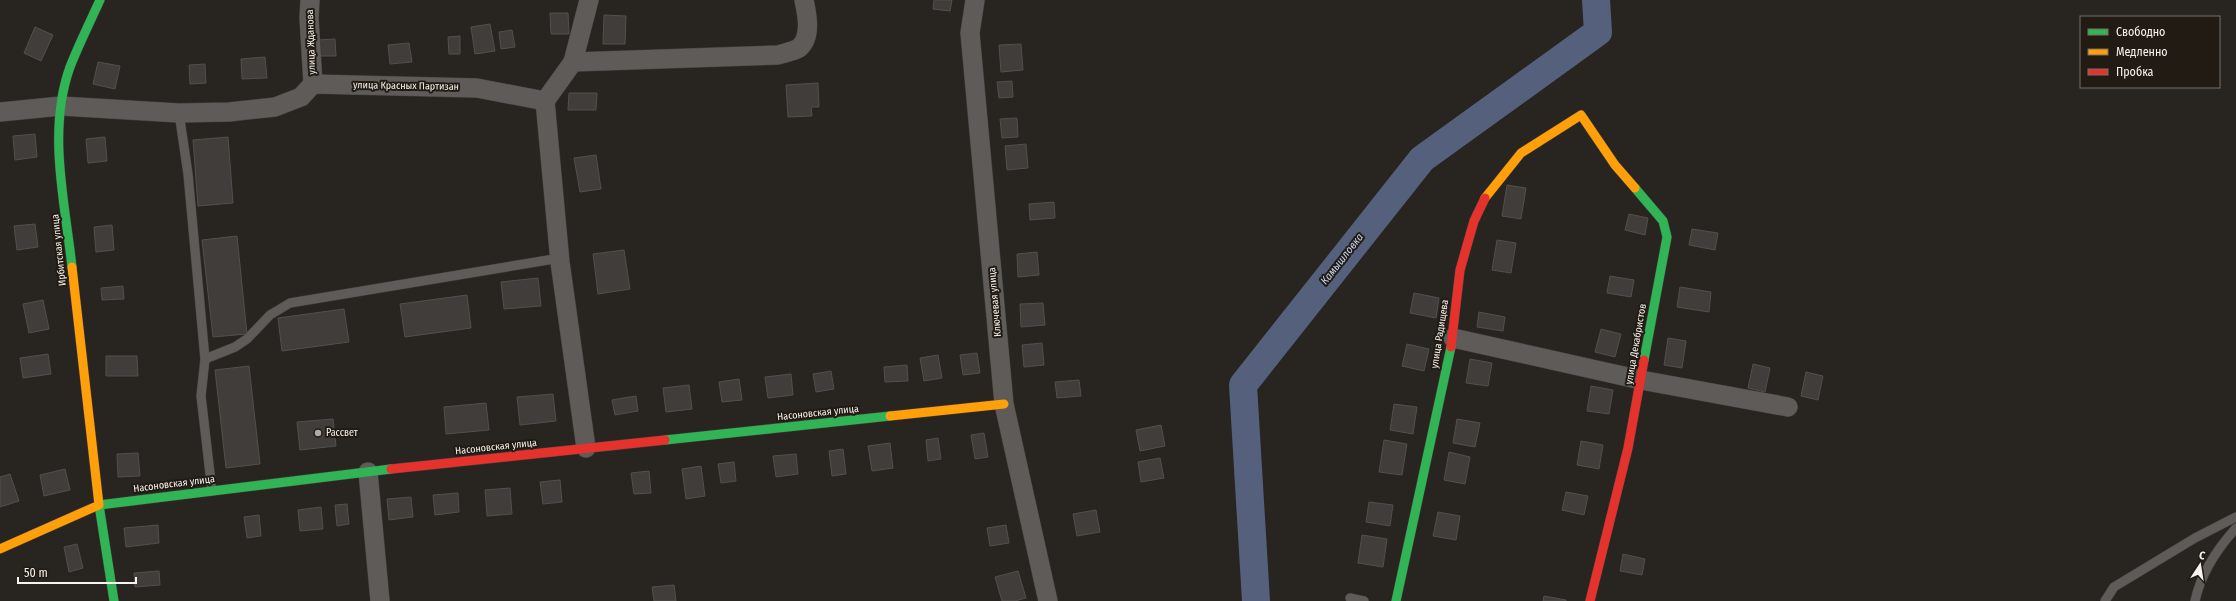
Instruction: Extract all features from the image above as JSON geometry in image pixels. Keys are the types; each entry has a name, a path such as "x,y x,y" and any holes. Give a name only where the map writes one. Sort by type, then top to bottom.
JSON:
{"street":[{"name":"Ирбитская улица","path":"100,0 70,68 61,106 58,144 99,505 114,601"},
{"name":"улица Жданова","path":"310,0 308,18 312,84"},
{"path":"586,448 560,258 545,101 573,62 589,0"},
{"path":"573,62 778,55 799,48 807,34 807,15 804,0"},
{"name":"Ключевая улица","path":"975,0 970,33 1004,404 1048,601"},
{"path":"0,112 61,106 179,113 229,112 275,107 301,98 312,84"},
{"name":"улица Красных Партизан","path":"312,84 477,88 545,101"},
{"name":"улица Радищева","path":"1396,601 1453,338 1460,270 1474,221 1488,192 1521,153 1581,115"},
{"name":"улица Декабристов","path":"1581,115 1615,165 1663,221 1667,237 1628,448 1590,601"},
{"path":"1453,338 1641,380 1788,406"},
{"name":"Насоновская улица","path":"0,549 99,505 368,472 1004,404"},
{"path":"368,472 380,601"}],"lane":[{"path":"179,113 188,174 205,359 201,396 212,491"},
{"path":"205,359 235,347 247,339 270,315 290,303 560,258"},
{"path":"2105,601 2114,587 2195,538 2236,516"},
{"path":"2195,601 2205,572 2217,552 2236,528"},
{"path":"1350,598 1364,601"}],"building":[{"path":"934,0 952,0 950,11 933,9"},
{"path":"550,13 568,13 569,34 551,34"},
{"path":"604,15 626,16 625,44 603,44"},
{"path":"490,24 495,51 475,54 471,27"},
{"path":"35,27 53,35 41,61 24,53"},
{"path":"512,30 515,47 501,49 499,32"},
{"path":"460,36 460,54 449,54 448,37"},
{"path":"335,39 336,56 318,56 317,40"},
{"path":"409,43 412,62 390,64 388,45"},
{"path":"1021,44 1023,70 1001,72 999,45"},
{"path":"265,57 267,78 242,79 241,59"},
{"path":"98,62 120,66 115,89 93,84"},
{"path":"205,64 206,83 190,84 189,65"},
{"path":"1012,81 1013,97 999,98 997,82"},
{"path":"818,83 819,107 811,107 812,116 788,117 786,85"},
{"path":"569,93 597,93 596,110 568,110"},
{"path":"1017,118 1018,137 1002,138 1000,119"},
{"path":"35,134 37,157 15,160 13,136"},
{"path":"105,137 107,161 88,163 86,139"},
{"path":"228,137 233,203 198,206 193,140"},
{"path":"1026,144 1028,168 1007,170 1005,146"},
{"path":"596,155 601,189 580,192 574,158"},
{"path":"1507,185 1526,188 1521,219 1502,216"},
{"path":"1054,202 1055,218 1030,220 1029,204"},
{"path":"1629,214 1648,218 1645,235 1625,230"},
{"path":"35,224 38,247 17,250 14,226"},
{"path":"112,225 114,250 96,252 94,227"},
{"path":"1692,229 1718,233 1715,250 1689,245"},
{"path":"237,236 247,334 213,337 202,240"},
{"path":"1497,240 1516,243 1511,273 1492,270"},
{"path":"624,250 630,289 598,294 593,254"},
{"path":"1037,252 1039,275 1018,277 1017,254"},
{"path":"1610,276 1634,280 1631,297 1607,293"},
{"path":"538,278 541,306 504,309 501,282"},
{"path":"123,286 124,299 102,300 101,288"},
{"path":"1680,287 1711,292 1709,312 1677,307"},
{"path":"1414,293 1439,298 1436,318 1410,313"},
{"path":"467,295 471,328 405,337 400,304"},
{"path":"43,300 49,329 29,333 23,304"},
{"path":"1043,303 1045,325 1021,327 1020,304"},
{"path":"344,309 349,342 282,351 278,318"},
{"path":"1479,312 1505,317 1503,331 1477,327"},
{"path":"1601,329 1621,334 1615,357 1595,352"},
{"path":"1668,338 1686,341 1682,368 1664,365"},
{"path":"1042,343 1044,365 1024,367 1022,345"},
{"path":"1407,344 1429,349 1424,371 1402,366"},
{"path":"977,353 980,373 963,375 960,355"},
{"path":"48,354 51,374 23,378 20,358"},
{"path":"938,355 942,378 924,381 920,358"},
{"path":"106,356 137,356 138,376 106,376"},
{"path":"1470,359 1492,363 1488,386 1466,383"},
{"path":"1753,364 1770,368 1765,392 1748,388"},
{"path":"907,365 908,381 885,382 884,367"},
{"path":"249,366 260,464 226,468 215,370"},
{"path":"831,371 834,389 816,392 813,374"},
{"path":"1806,372 1823,376 1818,400 1801,396"},
{"path":"791,374 793,395 768,398 765,377"},
{"path":"739,379 742,400 722,402 719,382"},
{"path":"1079,380 1081,396 1057,398 1055,382"},
{"path":"689,385 692,409 666,412 663,388"},
{"path":"1591,386 1613,390 1609,414 1587,411"},
{"path":"553,394 556,421 520,425 517,397"},
{"path":"636,396 638,411 615,415 612,400"},
{"path":"486,403 489,430 446,434 444,407"},
{"path":"1394,404 1417,407 1413,434 1390,430"},
{"path":"333,419 336,446 300,450 297,422"},
{"path":"1457,419 1480,423 1475,447 1453,443"},
{"path":"1161,425 1165,446 1140,451 1136,430"},
{"path":"984,433 988,457 975,459 971,435"},
{"path":"938,438 941,459 928,461 926,440"},
{"path":"1384,440 1407,444 1402,475 1379,472"},
{"path":"1581,441 1603,445 1599,469 1577,465"},
{"path":"890,443 893,468 872,471 868,446"},
{"path":"843,449 846,474 832,476 829,451"},
{"path":"1449,452 1470,457 1465,484 1444,480"},
{"path":"138,453 140,476 118,477 117,454"},
{"path":"796,454 798,474 776,477 773,456"},
{"path":"1160,458 1164,478 1141,482 1138,462"},
{"path":"734,462 736,481 721,483 718,464"},
{"path":"701,466 705,496 686,499 682,469"},
{"path":"65,469 70,490 44,496 40,475"},
{"path":"649,471 651,493 634,494 631,473"},
{"path":"10,474 19,501 0,507 0,477"},
{"path":"560,480 562,502 543,504 540,482"},
{"path":"510,488 512,514 487,516 485,490"},
{"path":"1566,492 1588,496 1584,515 1562,510"},
{"path":"458,493 459,512 435,515 433,495"},
{"path":"411,497 413,517 389,520 387,499"},
{"path":"1369,502 1393,505 1390,526 1366,522"},
{"path":"347,504 349,524 337,526 335,505"},
{"path":"321,507 323,529 300,531 298,510"},
{"path":"1096,510 1100,532 1077,536 1073,514"},
{"path":"1438,512 1460,516 1456,540 1433,536"},
{"path":"259,515 261,536 247,538 244,517"},
{"path":"158,525 159,543 126,547 124,528"},
{"path":"1006,525 1009,543 990,546 987,528"},
{"path":"1362,535 1387,539 1383,567 1358,563"},
{"path":"77,544 83,568 69,572 64,547"},
{"path":"1623,554 1645,559 1642,575 1620,571"},
{"path":"159,571 160,585 135,587 134,573"},
{"path":"1018,571 1026,598 1015,601 1002,601 995,577"},
{"path":"674,585 676,601 654,601 652,587"},
{"path":"1544,596 1566,600 1566,601 1543,601"}],"waterway":[{"name":"Камышловка","path":"1256,601 1243,385 1422,159 1598,32 1596,0"}],"traffic: fast":[{"path":"72,267 60,167 60,116 63,91 70,67 100,0"},
{"path":"1635,188 1663,221 1667,237 1644,360"},
{"path":"1396,601 1451,347"},
{"path":"665,440 890,416"},
{"path":"114,601 99,505 391,469"}],"traffic: slow":[{"path":"1485,198 1521,153 1581,115 1615,165 1635,188"},
{"path":"0,549 99,505 72,267"},
{"path":"890,416 1004,404"}],"traffic: jam":[{"path":"1451,347 1460,270 1474,221 1485,198"},
{"path":"1590,601 1628,448 1644,360"},
{"path":"391,469 665,440"}],"place":[{"name":"Рассвет","path":"318,433"}]}
